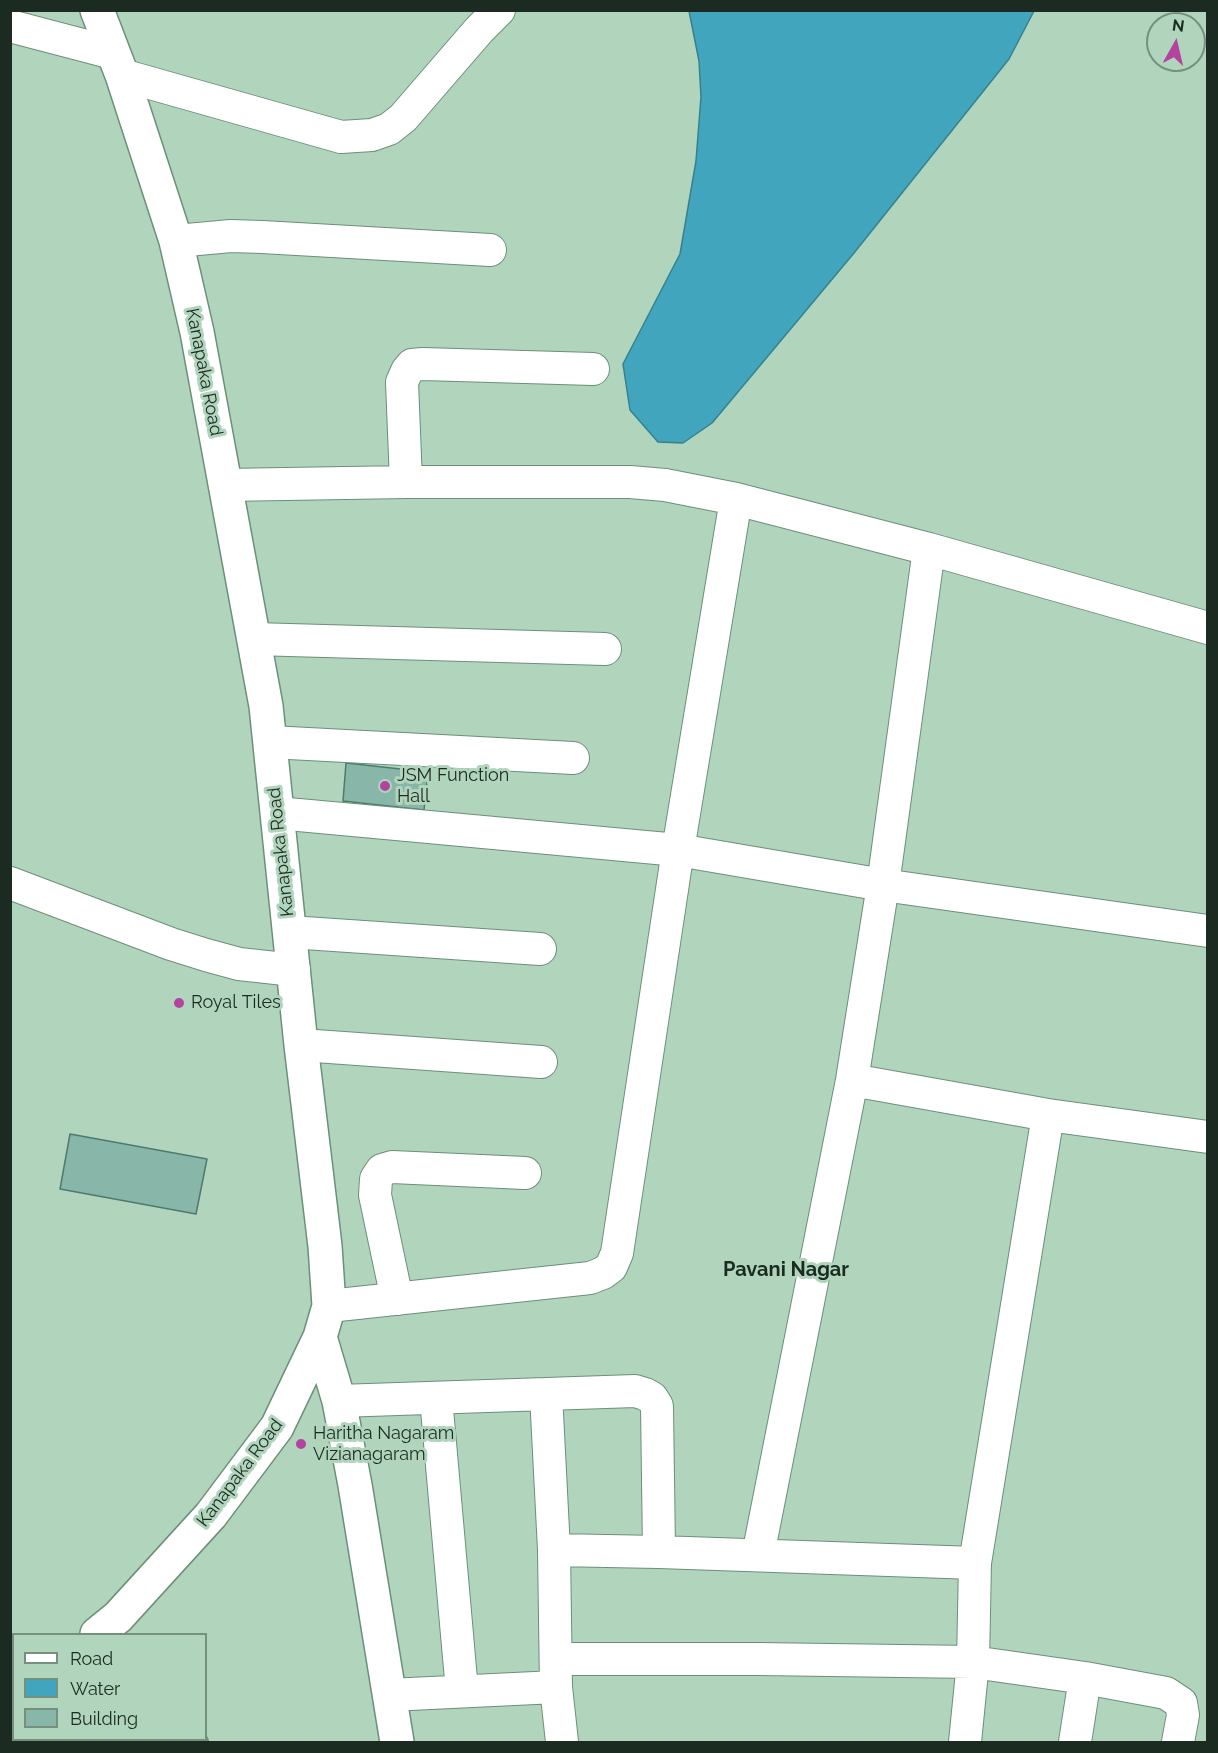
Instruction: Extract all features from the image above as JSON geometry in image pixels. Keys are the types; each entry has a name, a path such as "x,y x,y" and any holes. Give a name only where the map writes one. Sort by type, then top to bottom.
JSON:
{"street":[{"name":"Kanapaka Road","path":"97,10 176,241 197,332 266,706 301,1045 325,1246 326,1309 277,1427 271,1436 211,1515 118,1617 99,1633"},
{"path":"10,26 117,64 341,137 372,135 390,129 403,118 479,30 500,10"},
{"path":"176,241 231,236 490,250"},
{"path":"406,482 402,382 412,365 593,369"},
{"path":"225,485 406,482 630,482 665,485 736,499 929,549 1208,628"},
{"path":"396,1743 355,1485 339,1401 326,1309 590,1278 611,1267 616,1253 678,850 736,499"},
{"path":"759,1555 852,1080 883,885 929,549"},
{"path":"254,639 605,649"},
{"path":"270,742 573,758"},
{"path":"278,813 678,850 883,885 1208,930"},
{"path":"10,884 206,955 239,964 294,970"},
{"path":"290,932 540,949"},
{"path":"301,1045 541,1062"},
{"path":"852,1080 1047,1115 1208,1137"},
{"path":"966,1743 972,1662 975,1563 1047,1115"},
{"path":"397,1299 375,1195 376,1179 382,1170 392,1167 525,1173"},
{"path":"339,1401 635,1391 652,1398 657,1406 659,1552"},
{"path":"546,1394 554,1551 556,1673 562,1743"},
{"path":"436,1398 462,1692"},
{"path":"554,1551 659,1552 975,1563"},
{"path":"389,1695 462,1692 556,1673 758,1659 972,1662 1085,1678 1166,1693 1181,1703 1182,1715 1178,1743"},
{"path":"1075,1743 1085,1678"}],"water":[{"path":"689,11 1034,11 1009,59 854,253 712,423 683,443 658,442 630,410 623,364 680,254 696,161 701,97 699,61"}],"building":[{"name":"JSM Function Hall","path":"346,763 428,772 424,810 343,801"},
{"path":"70,1134 207,1159 196,1214 60,1189"}],"place":[{"name":"JSM Function Hall","path":"385,786"},
{"name":"Royal Tiles","path":"179,1003"},
{"name":"Haritha Nagaram Vizianagaram","path":"301,1444"}],"district":[{"name":"Pavani Nagar","path":"786,1270"}]}
